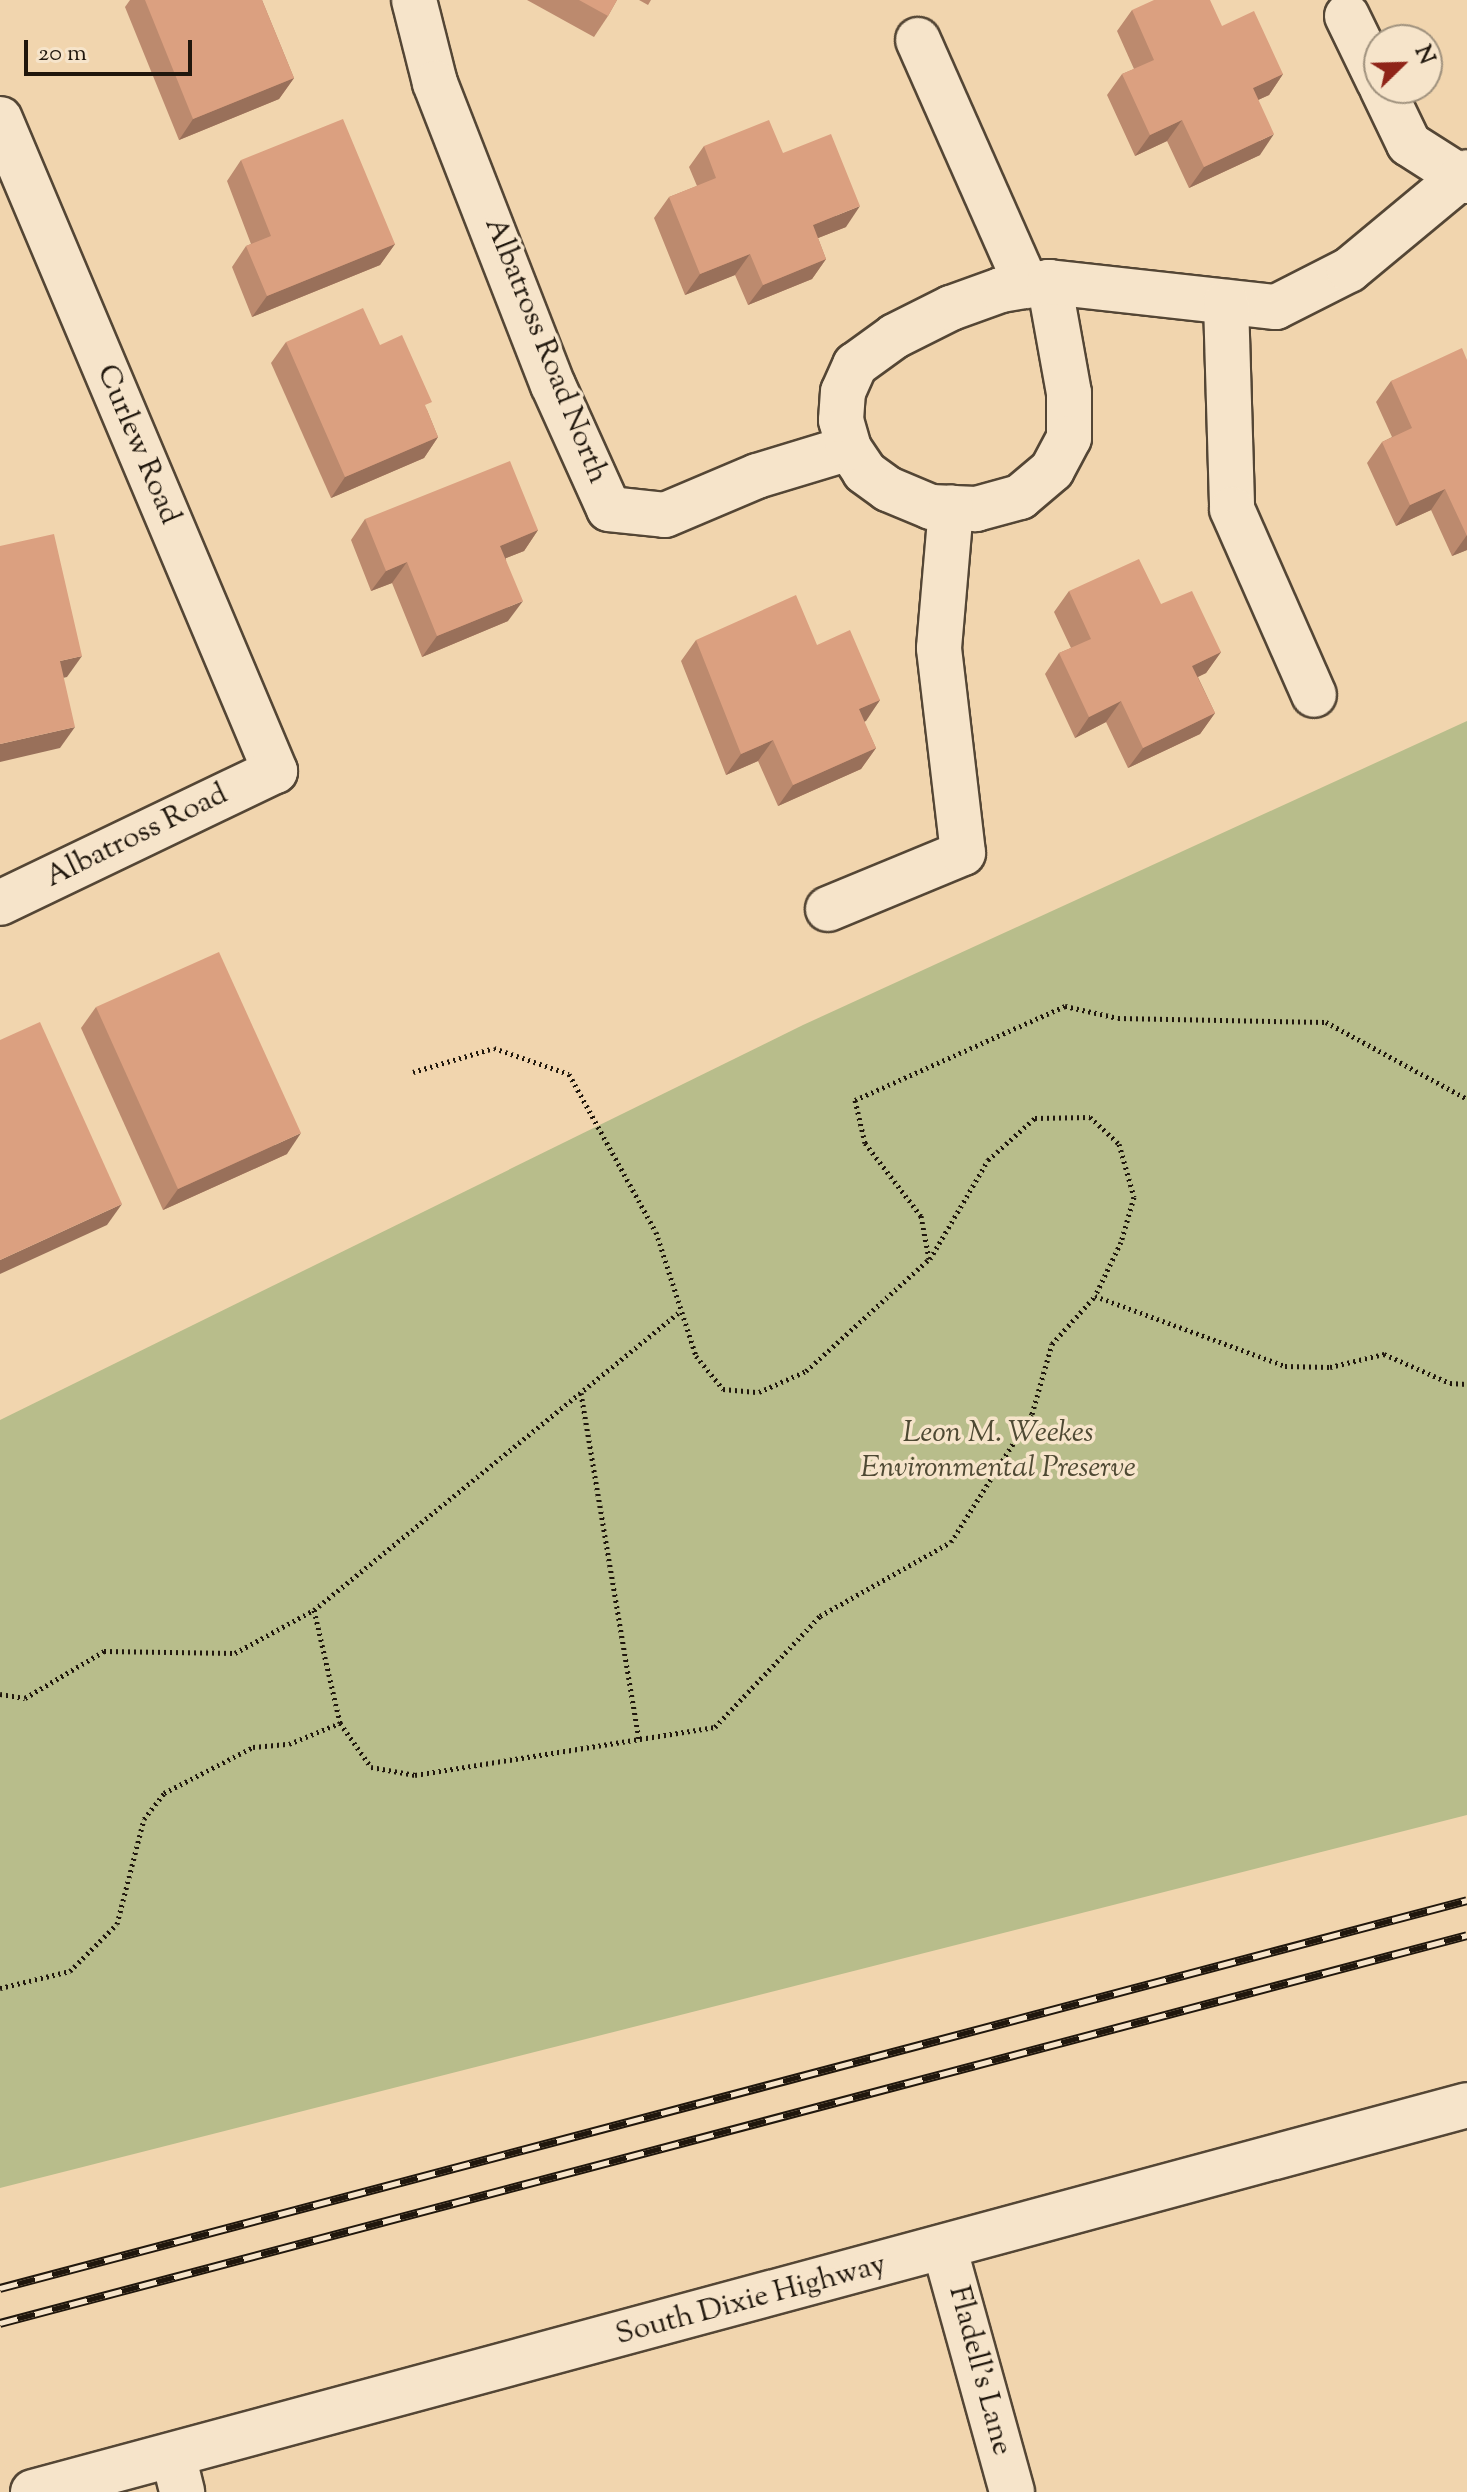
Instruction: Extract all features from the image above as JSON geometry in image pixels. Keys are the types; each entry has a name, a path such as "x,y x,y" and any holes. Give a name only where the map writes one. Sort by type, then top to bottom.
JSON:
{"street":[{"name":"Albatross Road North","path":"414,0 435,83 553,385 609,509 665,515 757,476 849,448"},
{"path":"1347,16 1363,49"},
{"path":"918,40 1038,284 1069,393 1069,438 1052,470 1020,497 976,509 931,507 888,489 865,472 849,448 841,420 843,392 855,365 895,336 951,308 1038,284 1276,307 1349,270 1465,177 1409,144 1390,104"},
{"name":"Curlew Road","path":"0,119 275,771"},
{"path":"1226,302 1232,509 1314,695"},
{"path":"828,909 963,853 939,648 951,508"},
{"name":"Albatross Road","path":"0,903 275,771"},
{"name":"South Dixie Highway","path":"33,2492 177,2474 945,2250 1467,2105"},
{"name":"Fladell's Lane","path":"945,2250 1012,2492"}],"path":[{"path":"929,1259 921,1216 865,1143 855,1100 1065,1006 1118,1018 1326,1022 1467,1099"},
{"path":"314,1610 340,1723 371,1767 415,1775 715,1727 820,1616 951,1542 1032,1414 1052,1344 1095,1296 1121,1242 1134,1197 1119,1144 1090,1117 1035,1118 988,1160 929,1259 806,1371 759,1392 723,1389 696,1356 679,1312 656,1232 569,1074 494,1048 413,1072"},
{"path":"1095,1296 1285,1366 1330,1367 1384,1354 1450,1383 1467,1384"},
{"path":"0,1694 25,1698 104,1651 235,1653 314,1610 679,1312"},
{"path":"581,1393 639,1739"},
{"path":"0,1988 70,1971 117,1924 144,1819 164,1793 253,1747 289,1744 340,1723"}],"green space":[{"name":"Leon M. Weekes Environmental Preserve","path":"1467,721 1467,1815 0,2188 0,1420 803,1025"}],"building":[{"path":"145,0 262,0 294,78 193,119"},
{"path":"579,0 617,0 608,16"},
{"path":"1154,0 1210,0 1222,26 1254,11 1283,74 1253,88 1274,134 1204,167 1182,120 1150,135 1122,74 1154,60 1132,10"},
{"path":"343,119 395,244 267,296 246,246 271,236 241,160"},
{"path":"769,120 783,153 831,134 860,206 813,225 826,259 763,285 750,254 700,274 669,197 716,178 704,146"},
{"path":"363,308 380,345 402,335 432,402 425,405 438,437 345,477 286,342"},
{"path":"1462,348 1467,360 1467,536 1445,489 1410,505 1382,442 1412,428 1391,381"},
{"path":"510,461 538,530 500,546 523,601 437,636 407,562 386,571 365,519"},
{"path":"54,534 82,656 60,661 75,727 0,744 0,546"},
{"path":"1139,559 1161,604 1192,591 1221,652 1192,666 1215,713 1143,748 1121,701 1089,717 1059,653 1091,639 1069,591"},
{"path":"796,595 817,645 850,630 880,700 859,709 876,748 793,785 773,740 741,754 696,640"},
{"path":"219,952 301,1133 178,1189 96,1007"},
{"path":"40,1022 122,1204 0,1260 0,1040"}],"railway":[{"path":"0,2288 1467,1900"},
{"path":"0,2323 1467,1935"}]}
